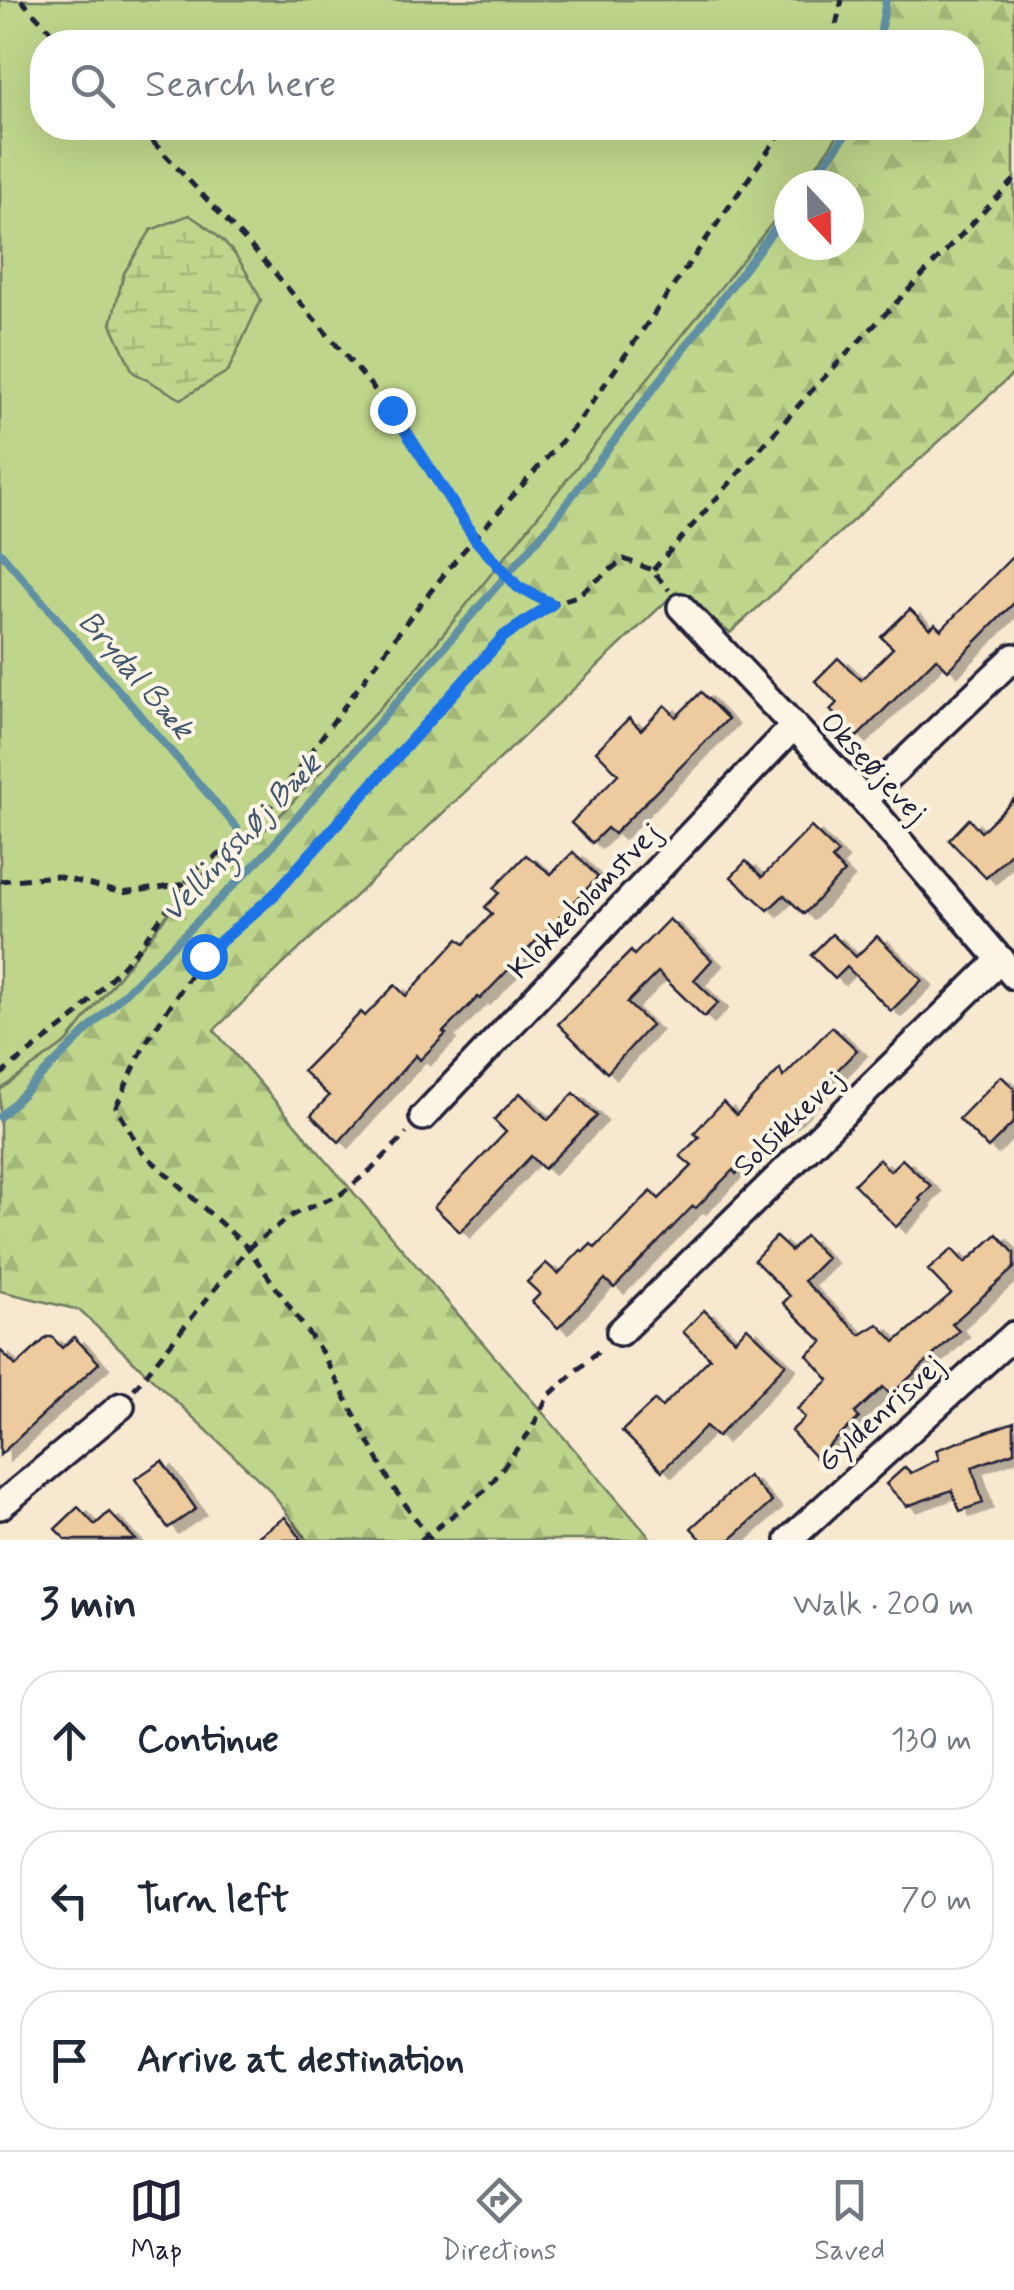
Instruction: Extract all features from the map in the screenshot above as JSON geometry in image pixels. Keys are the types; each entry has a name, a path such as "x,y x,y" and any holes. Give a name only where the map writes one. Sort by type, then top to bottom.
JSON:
{"street":[{"name":"Okseøjevej","path":"681,608 864,800 1007,967"},
{"path":"864,800 1014,657"},
{"name":"Klokkeblomstvej","path":"422,1117 792,728"},
{"name":"Solsikkevej","path":"620,1332 1007,967"},
{"name":"Gyldenrisvej","path":"790,1540 1014,1335"},
{"path":"0,1506 120,1406"}],"path":[{"path":"21,0 50,30"},
{"path":"835,30 842,0"},
{"path":"151,140 268,265 392,410 476,540 518,587 552,604"},
{"path":"0,1075 73,1018 138,948 196,870 248,837 410,616 578,424 776,140"},
{"path":"620,1332 548,1396 530,1430 488,1489 426,1538 392,1486 321,1351 248,1248 141,1151 116,1107 145,1044 204,956 274,895 504,636 552,604 576,596 624,559 652,570 815,386 1014,180"},
{"path":"0,881 56,876 122,893 184,884"},
{"path":"120,1406 248,1248 294,1214 342,1194 422,1117"}],"green space":[{"path":"0,0 885,0 879,30 30,30 30,140 835,140 814,170 774,170 774,222 408,678 271,825 194,881 67,1042 0,1090"},
{"path":"885,0 1014,0 1014,373 730,633 677,591 214,1030 652,1540 307,1540 268,1488 79,1310 0,1291 0,1090 67,1042 194,881 271,825 408,678 774,221 774,260 864,260 864,170 814,170 835,140 984,140 984,30 879,30"},
{"path":"189,215 232,252 261,300 228,371 181,399 133,372 111,324 124,273 151,230"}],"building":[{"path":"1014,555 1014,603 948,670 936,658 857,737 830,710 837,703 815,681 838,658 861,680 893,648 881,637 910,609 930,629 935,624 941,630"},
{"path":"701,692 728,719 614,834 607,828 592,843 571,823 618,774 596,751 629,718 641,730 665,705 676,717"},
{"path":"1014,799 1014,850 986,878 949,840 969,819 981,832"},
{"path":"811,827 838,853 832,859 844,872 804,914 784,895 768,910 731,877 746,861 762,877"},
{"path":"573,852 598,877 443,1032 446,1034 420,1060 416,1055 339,1142 311,1115 329,1096 303,1071 361,1012 365,1016 395,985 406,996 458,939 464,944 492,914 485,907 499,893 494,888 526,855 551,874"},
{"path":"669,919 712,960 694,980 718,1003 704,1017 658,972 627,1003 651,1025 607,1073 558,1024"},
{"path":"832,934 856,957 877,936 922,980 891,1011 847,967 835,979 811,955"},
{"path":"832,1027 857,1050 736,1174 733,1170 696,1208 693,1206 614,1288 605,1279 558,1328 532,1302 540,1294 527,1282 546,1263 558,1274 581,1250 591,1244 595,1248 651,1191 659,1199 692,1166 680,1156 699,1137 694,1133 723,1102 736,1115 780,1069 783,1077"},
{"path":"1001,1076 1014,1088 1014,1122 988,1148 959,1119"},
{"path":"520,1093 548,1120 574,1093 597,1116 544,1169 531,1156 460,1232 434,1207 506,1132 494,1120"},
{"path":"879,1159 890,1171 902,1159 931,1186 896,1227 854,1184"},
{"path":"997,1234 1014,1253 1014,1268 952,1324 959,1331 891,1395 883,1387 855,1413 859,1418 816,1458 791,1431 805,1418 797,1409 829,1380 807,1355 823,1342 783,1303 790,1296 754,1260 776,1237 791,1251 805,1236 827,1258 804,1281 860,1335 878,1324 895,1342 951,1294 928,1270 952,1249 965,1263"},
{"path":"704,1310 735,1340 747,1327 786,1364 717,1437 706,1426 662,1471 622,1431 655,1400 662,1407 710,1358 683,1332"},
{"path":"47,1337 62,1348 74,1337 99,1363 0,1455 0,1350 16,1366"},
{"path":"1014,1422 1014,1452 972,1467 983,1503 960,1511 952,1490 907,1506 886,1484 905,1467 911,1473 939,1459 936,1450"},
{"path":"162,1461 196,1509 168,1528 135,1479"},
{"path":"748,1476 772,1502 730,1540 702,1540 691,1528"},
{"path":"78,1507 95,1525 109,1512 136,1540 66,1540 55,1529"},
{"path":"285,1517 302,1540 253,1540"}],"waterway":[{"name":"Vellingshøj Bæk","path":"881,30 886,0"},
{"name":"Vellingshøj Bæk","path":"819,170 842,140"},
{"name":"Vellingshøj Bæk","path":"512,569 551,524 774,230"},
{"name":"Brydal Bæk","path":"0,552 237,828"},
{"name":"Vellingshøj Bæk","path":"0,1117 265,854 503,579"}],"route":[{"path":"204,956 274,895 504,636 552,604 518,587 476,540 392,410"}]}
